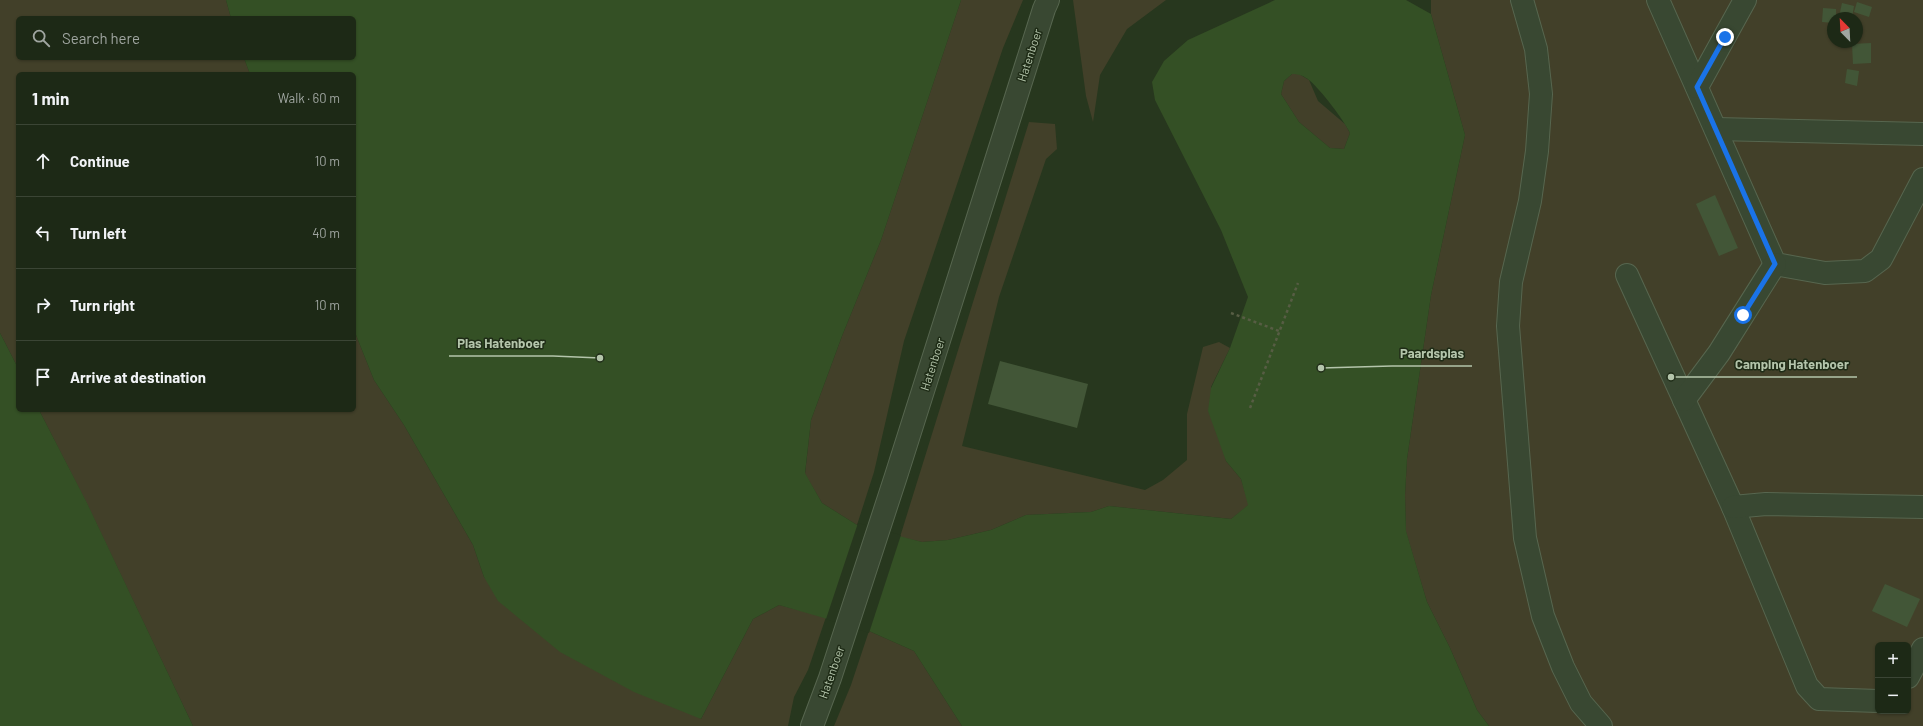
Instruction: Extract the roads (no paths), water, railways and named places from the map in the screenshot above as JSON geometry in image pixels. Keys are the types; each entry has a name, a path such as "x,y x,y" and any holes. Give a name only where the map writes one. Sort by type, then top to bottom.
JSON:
{"street":[{"name":"Hatenboer","path":"812,726 830,678 896,476 1048,0"},
{"path":"1522,0 1536,49 1541,94 1537,151 1530,201 1511,282 1508,326 1525,538 1543,616 1563,667 1581,703 1601,726"},
{"path":"1658,0 1775,264"},
{"path":"1697,87 1745,0"},
{"path":"1716,129 1923,134"},
{"path":"1775,264 1825,273 1865,271 1881,259 1923,179"},
{"path":"1684,400 1719,353 1775,264"},
{"path":"1627,275 1733,507 1807,686 1819,699 1875,701"},
{"path":"1733,507 1766,504 1923,507"},
{"path":"1911,671 1923,649"}],"place":[{"name":"Plas Hatenboer","path":"600,358"},
{"name":"Paardsplas","path":"1321,368"},
{"name":"Camping Hatenboer","path":"1671,377"}]}
